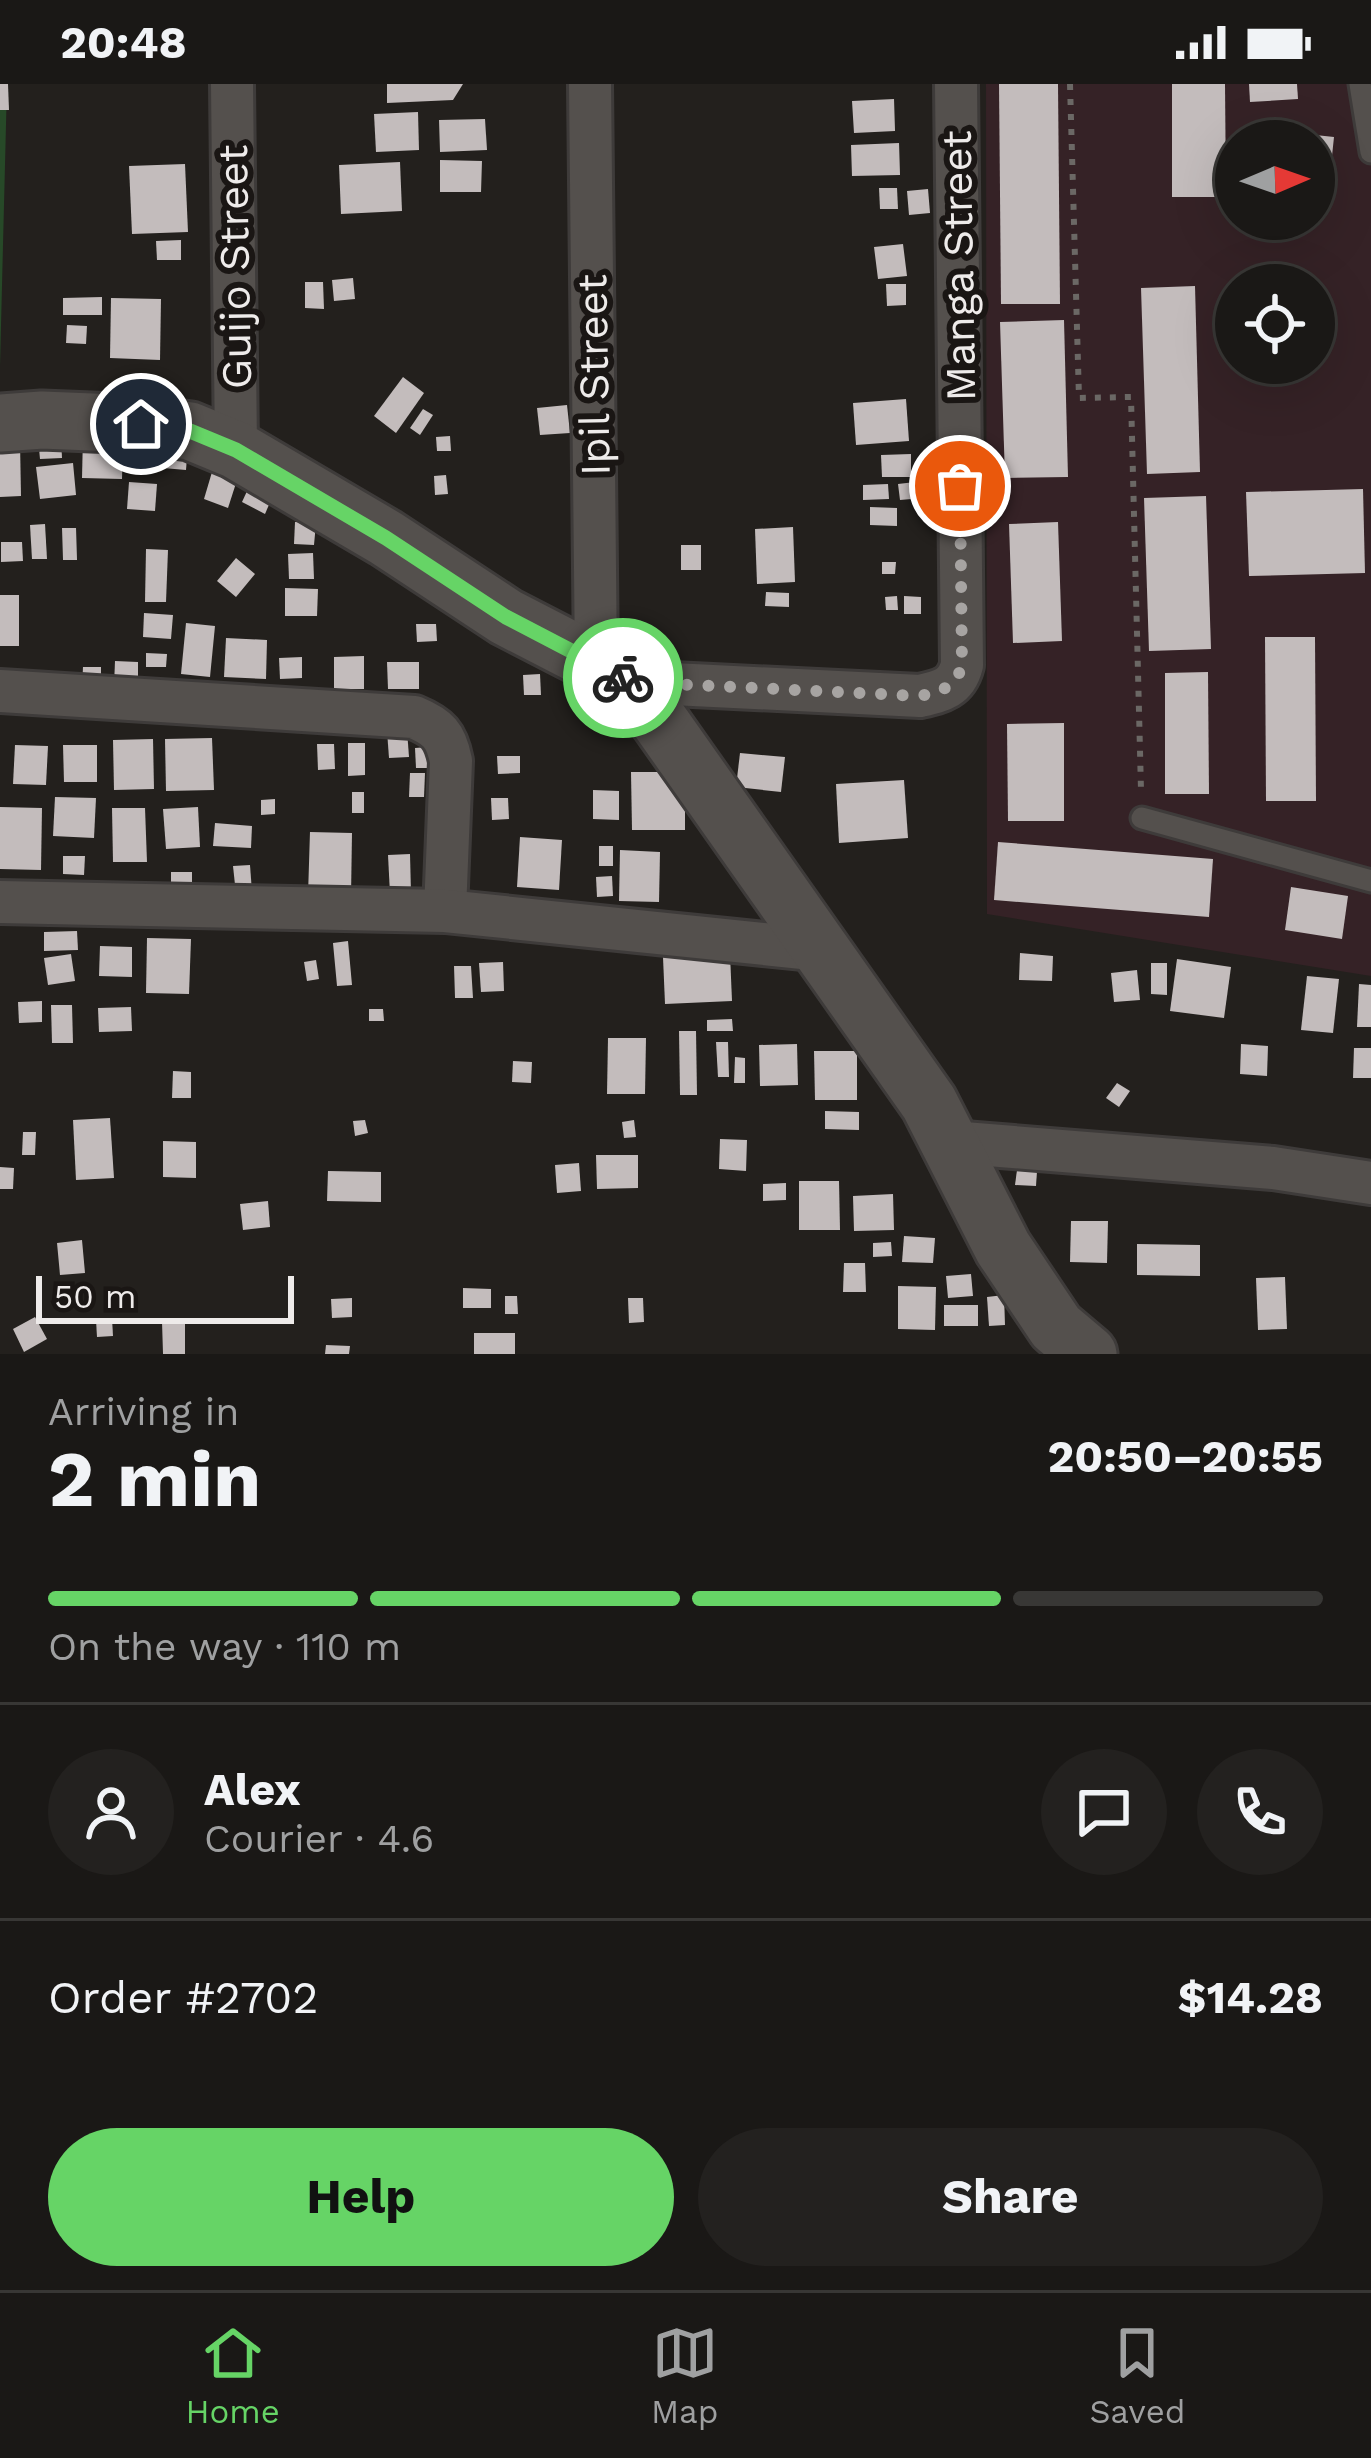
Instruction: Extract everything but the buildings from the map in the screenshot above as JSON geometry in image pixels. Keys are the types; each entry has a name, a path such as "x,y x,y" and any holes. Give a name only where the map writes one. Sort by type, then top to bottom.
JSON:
{"street":[{"name":"Guijo Street","path":"232,84 236,450"},
{"name":"Ipil Street","path":"590,84 614,673"},
{"name":"Manga Street","path":"614,673 920,696 945,690 958,679 962,665 956,84"},
{"path":"0,423 141,424 190,431 236,450 386,538 506,617 614,673 822,950 929,1103 1003,1248 1056,1327 1088,1354"},
{"path":"0,691 414,717 435,726 447,738 451,761 446,911"},
{"path":"0,902 446,911 822,950"},
{"path":"951,1142 1273,1168 1371,1183"}],"lane":[{"path":"1360,84 1371,152"},
{"path":"1142,818 1371,881"}],"path":[{"path":"1070,84 1079,398 1131,397 1142,818"}],"shaded area":[{"path":"986,84 1371,84 1371,976 987,914"}],"green space":[{"path":"0,84 7,84 0,366"}],"way so far":[{"path":"623,678 735,689 920,696 945,690 958,679 962,665 960,486"}],"route":[{"path":"141,424 190,431 236,450 386,538 506,617 623,678"}]}
